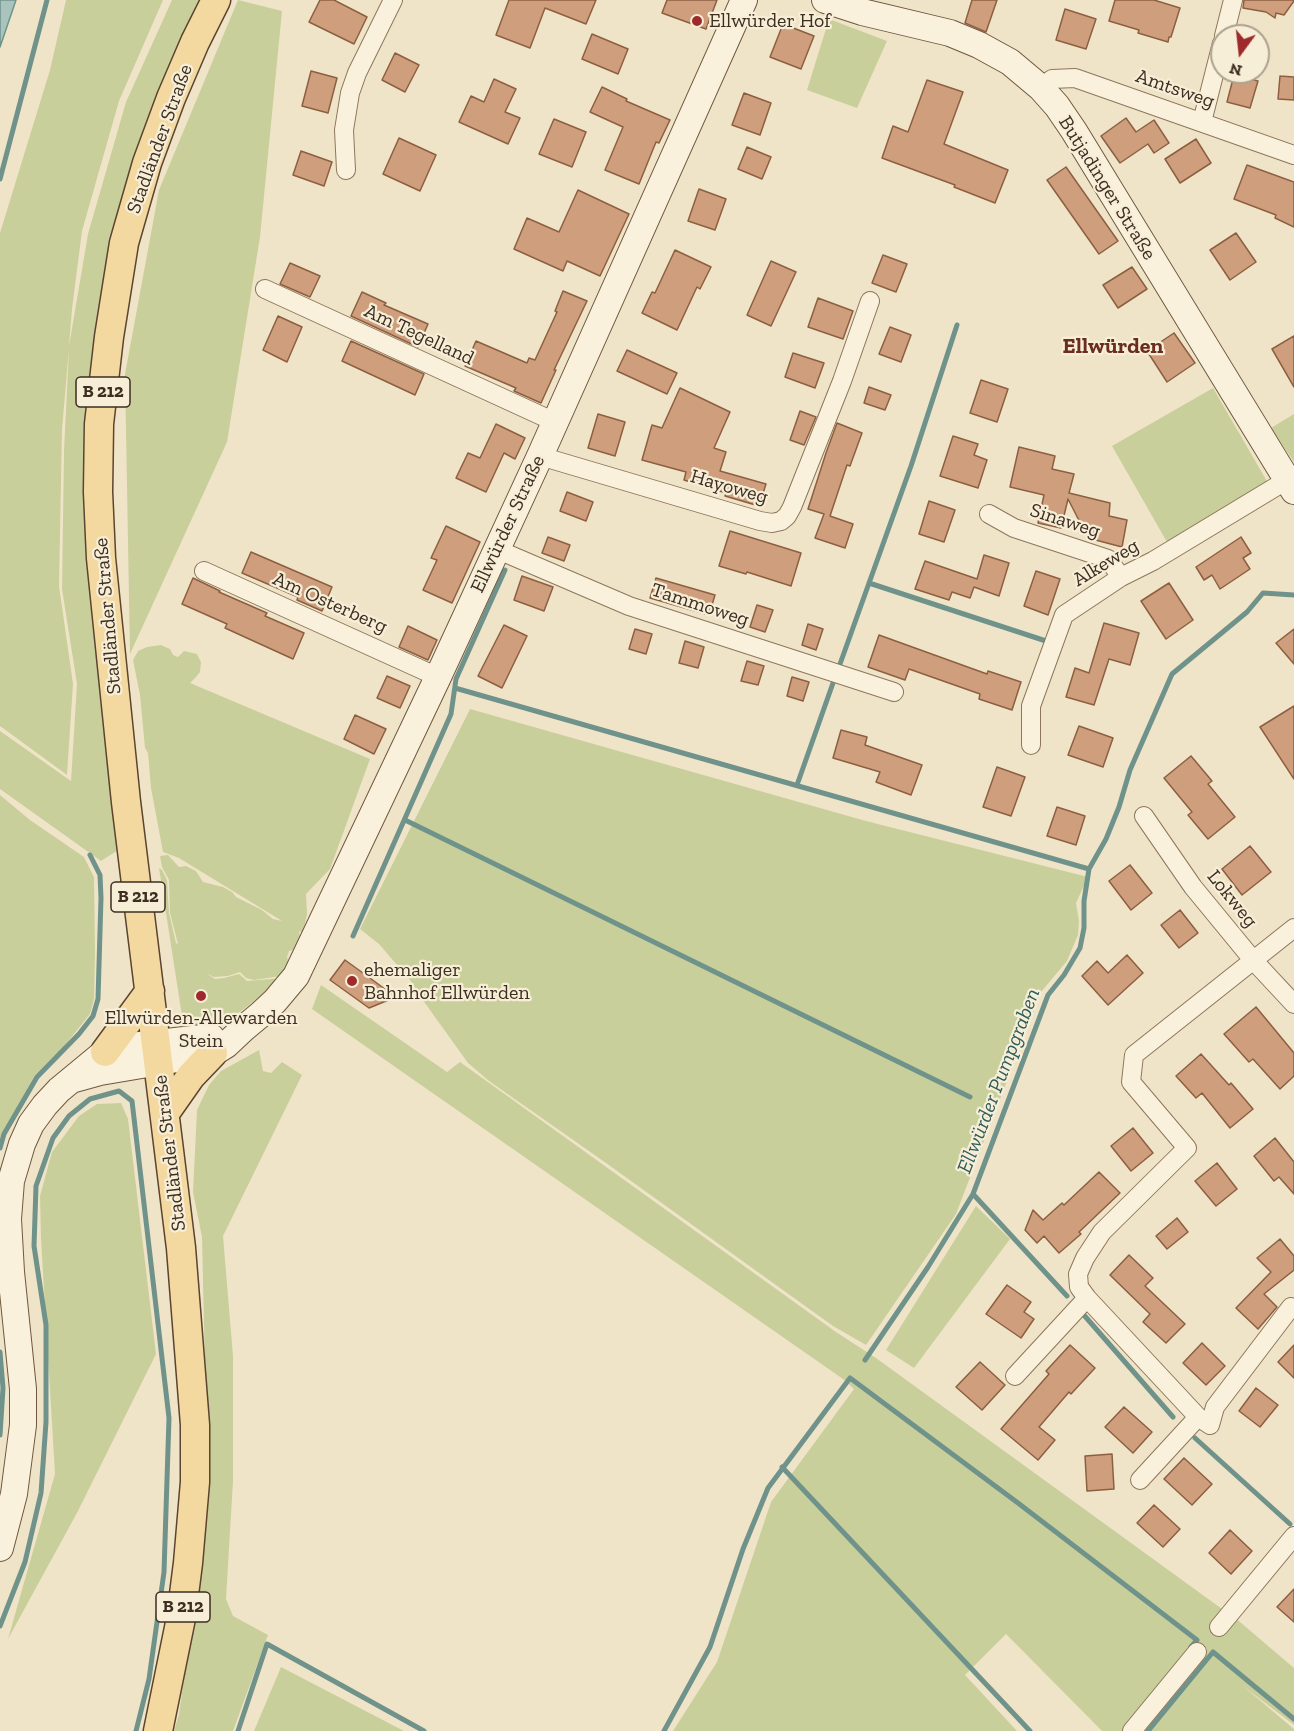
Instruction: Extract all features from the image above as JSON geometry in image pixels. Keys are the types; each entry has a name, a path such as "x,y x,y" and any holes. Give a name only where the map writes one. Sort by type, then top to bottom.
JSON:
{"main road":[{"name":"Stadländer Straße","path":"158,1731 182,1618 195,1482 195,1425 181,1248 126,802 101,558 98,492 99,424 109,337 127,231 147,163 171,98 216,0"},
{"path":"105,1052 150,991"},
{"path":"165,1113 191,1076 213,1053"}],"street":[{"path":"346,170 344,130 350,93 393,0"},
{"name":"Ellwürder Straße","path":"158,1052 213,1053 226,1045 276,1001 296,976 540,456 744,0"},
{"name":"Butjadinger Straße","path":"825,0 862,12 950,33 979,45 1010,62 1041,88 1074,131 1291,486"},
{"path":"1227,24 1233,0"},
{"name":"Amtsweg","path":"1041,88 1052,79 1075,78 1294,155"},
{"path":"1202,122 1212,84"},
{"name":"Am Tegelland","path":"265,289 555,422"},
{"name":"Hayoweg","path":"540,456 760,521 772,523 781,521 792,507 842,381 870,301"},
{"name":"Alkeweg","path":"1031,745 1031,706 1064,615 1121,577 1291,486"},
{"name":"Sinaweg","path":"989,514 1014,528 1108,559 1121,577"},
{"name":"Tammoweg","path":"496,549 628,606 894,692"},
{"name":"Am Osterberg","path":"204,571 438,677"},
{"name":"Lokweg","path":"1144,816 1193,887 1253,960 1294,1004"},
{"path":"1204,1421 1087,1298 1078,1287 1078,1274 1085,1258 1102,1232 1186,1148 1131,1082 1134,1056 1294,928"},
{"name":"Ellwürder Straße","path":"158,1052 243,1029"},
{"path":"0,1548 14,1494 23,1425 23,1389 9,1240 9,1197 19,1153 31,1124 45,1105 59,1090 105,1052 131,1046 158,1052"},
{"path":"71,1080 158,1052"},
{"path":"1015,1376 1087,1298"},
{"path":"1140,1480 1204,1421 1291,1307"},
{"path":"1220,1627 1294,1536"},
{"path":"1132,1731 1197,1652"}],"green space":[{"path":"66,0 163,0 119,101 82,231 69,346 88,234 126,102 172,0 202,0 167,70 109,238 96,373 84,433 86,529 123,847 101,861 0,789 0,731 71,781 77,684 62,589 64,451 69,348 62,430 59,586 73,684 67,775 0,726 0,233 50,70"},
{"path":"238,0 282,11 260,237 227,442 130,654 125,374 159,190"},
{"path":"829,19 887,41 857,108 807,90"},
{"path":"1213,388 1268,483 1167,542 1112,446"},
{"path":"1294,414 1294,462 1271,428"},
{"path":"161,645 170,649 173,655 178,657 184,651 197,654 201,662 200,672 190,683 370,759 330,869 306,894 307,914 303,933 299,931 300,936 296,949 289,951 287,957 289,963 281,976 254,980 246,978 240,972 214,977 206,973 215,979 239,974 247,981 283,978 240,1012 210,1026 191,1027 182,1016 159,868 167,880 169,913 178,944 170,913 169,880 162,867 160,856 168,855 179,867 186,866 196,871 203,882 223,887 273,919 282,921 179,858 163,852 151,788 140,695 133,660 138,651"},
{"path":"470,709 866,821 1088,877 1076,903 1079,921 1078,935 1067,961 1041,992 956,1214 866,1345 833,1326 489,1081 468,1063 410,980 379,944 360,929"},
{"path":"0,795 30,820 84,857 94,877 95,952 94,999 90,1014 62,1049 35,1075 0,1138"},
{"path":"321,985 447,1072 460,1062 836,1332 876,1358 1240,1622 1294,1668 1294,1725 1243,1686 1294,1731 1102,1731 1006,1634 965,1675 1017,1731 673,1731 717,1662 771,1502 854,1389 843,1379 312,1009"},
{"path":"259,1050 263,1071 271,1073 282,1062 302,1075 223,1236 233,1356 233,1481 226,1599 233,1616 268,1635 233,1731 174,1731 179,1714 208,1506 202,1237 193,1192 197,1110 209,1085 221,1071"},
{"path":"121,1103 128,1119 156,1354 78,1511 8,1639 55,1474 40,1196 52,1152 79,1116 97,1104"},
{"path":"976,1206 1010,1239 914,1368 886,1350"},
{"path":"281,1667 404,1731 254,1731"}],"water":[{"path":"0,0 16,0 0,47"}],"building":[{"path":"320,0 334,0 367,17 354,44 309,22"},
{"path":"509,0 596,0 586,24 545,8 530,48 496,35"},
{"name":"Ellwürder Hof","path":"667,0 717,0 706,29 662,13"},
{"path":"972,0 997,0 986,32 965,23"},
{"path":"1115,0 1154,0 1180,8 1168,42 1109,21"},
{"path":"1244,0 1294,1 1284,15 1276,13 1275,18 1266,12 1243,8"},
{"path":"1065,9 1096,19 1086,49 1056,40"},
{"path":"783,24 814,36 801,69 770,57"},
{"path":"592,34 628,49 618,74 582,59"},
{"path":"395,53 419,65 405,92 382,80"},
{"path":"311,71 337,78 328,113 302,106"},
{"path":"1280,76 1294,77 1294,100 1278,99"},
{"path":"494,79 516,89 505,112 520,118 508,144 459,122 471,96 484,102"},
{"path":"927,80 963,92 944,144 1008,170 995,203 954,187 955,185 882,158 893,126 908,132"},
{"path":"1232,84 1257,84 1250,108 1227,102"},
{"path":"602,87 627,99 626,101 670,120 659,143 656,142 639,184 605,170 623,127 590,112"},
{"path":"744,93 771,103 760,135 732,125"},
{"path":"1126,118 1136,132 1154,120 1169,143 1154,153 1148,144 1120,163 1101,136"},
{"path":"554,119 586,132 572,167 539,154"},
{"path":"399,138 436,155 420,191 383,174"},
{"path":"1196,139 1211,163 1180,183 1165,159"},
{"path":"747,147 771,157 762,179 738,169"},
{"path":"301,151 332,162 324,186 293,175"},
{"path":"1247,165 1294,182 1294,227 1275,218 1276,215 1234,199"},
{"path":"1066,167 1118,241 1099,254 1047,180"},
{"path":"699,189 726,199 715,230 688,221"},
{"path":"578,190 629,214 600,276 567,261 563,271 514,249 527,218 559,232"},
{"path":"1236,233 1256,262 1230,280 1210,250"},
{"path":"675,250 711,267 700,289 697,287 677,330 642,313 652,292 655,293"},
{"path":"883,255 907,264 896,292 872,283"},
{"path":"771,261 796,272 771,326 747,315"},
{"path":"290,263 320,276 310,297 280,284"},
{"path":"1132,267 1147,289 1118,308 1103,285"},
{"path":"563,291 587,301 541,403 514,391 516,388 465,366 476,341 527,363 529,358 535,360 557,312 555,311"},
{"path":"362,292 386,303 384,305 428,324 418,347 351,316"},
{"path":"818,298 853,311 843,339 808,327"},
{"path":"278,316 302,327 287,362 263,350"},
{"path":"890,327 911,335 901,362 879,354"},
{"path":"1174,333 1195,363 1167,382 1147,351"},
{"path":"1294,336 1294,387 1272,349"},
{"path":"351,341 424,374 415,395 342,361"},
{"path":"627,350 677,373 667,394 617,371"},
{"path":"793,353 824,363 815,388 785,377"},
{"path":"981,380 1008,389 997,422 970,413"},
{"path":"869,387 891,395 885,410 864,403"},
{"path":"680,388 730,412 714,448 726,452 720,471 766,484 759,506 684,480 686,472 642,460 652,425 662,428"},
{"path":"800,411 816,417 804,445 790,440"},
{"path":"598,414 625,422 615,456 588,448"},
{"path":"837,423 862,433 850,466 847,465 830,516 853,524 845,548 815,538 824,514 808,509"},
{"path":"496,424 525,438 515,459 504,453 486,492 456,478 468,453 480,458"},
{"path":"953,436 978,444 974,455 987,460 978,488 940,476"},
{"path":"1019,447 1055,456 1052,469 1074,474 1069,493 1110,503 1109,516 1127,520 1122,547 1088,538 1068,499 1061,528 1038,523 1044,495 1010,487"},
{"path":"567,492 593,502 586,521 560,511"},
{"path":"929,501 955,510 944,542 919,534"},
{"path":"446,526 480,542 452,603 423,590 437,560 431,558"},
{"path":"730,531 801,553 791,586 719,566"},
{"path":"548,537 570,545 564,561 542,553"},
{"path":"1241,537 1251,553 1243,558 1250,569 1220,589 1212,575 1204,580 1196,567"},
{"path":"251,552 332,587 322,611 297,600 298,597 242,573"},
{"path":"984,555 1009,563 999,596 974,587 970,598 952,592 949,600 915,589 925,561 977,579"},
{"path":"1036,571 1060,579 1048,615 1024,606"},
{"path":"522,576 553,587 544,611 514,600"},
{"path":"193,578 267,613 265,616 304,633 293,659 225,628 227,624 182,604"},
{"path":"656,578 715,595 709,615 650,598"},
{"path":"1169,583 1193,620 1166,639 1141,601"},
{"path":"757,605 773,610 765,632 750,627"},
{"path":"1104,623 1139,633 1130,665 1109,659 1094,705 1066,697 1075,668 1089,673"},
{"path":"808,624 823,629 816,650 802,645"},
{"path":"504,625 527,636 502,688 478,676"},
{"path":"408,626 437,640 428,660 399,647"},
{"path":"635,629 652,634 646,654 629,649"},
{"path":"1294,629 1294,664 1276,643"},
{"path":"879,635 987,674 988,671 1021,682 1012,710 979,699 980,694 909,669 905,680 868,667"},
{"path":"685,641 704,647 698,668 679,663"},
{"path":"747,661 764,666 758,685 741,681"},
{"path":"387,676 410,686 400,708 377,698"},
{"path":"792,677 809,682 803,701 787,696"},
{"path":"1294,706 1294,779 1260,727"},
{"path":"355,715 386,729 374,754 344,739"},
{"path":"1079,726 1113,738 1103,767 1068,755"},
{"path":"841,730 867,737 865,745 922,765 911,795 876,782 880,772 833,758"},
{"path":"1191,756 1212,781 1208,784 1235,817 1208,839 1188,815 1192,812 1164,778"},
{"path":"997,767 1025,777 1011,816 983,807"},
{"path":"1057,807 1085,816 1076,845 1047,836"},
{"path":"1250,846 1271,872 1242,895 1222,869"},
{"path":"1130,865 1152,893 1131,910 1109,881"},
{"path":"1180,910 1198,933 1179,948 1161,925"},
{"path":"1127,955 1143,973 1108,1005 1082,976 1097,961 1108,973"},
{"name":"ehemaliger Bahnhof Ellwürden","path":"345,960 396,997 369,1008 330,980"},
{"path":"1256,1007 1294,1053 1294,1076 1280,1089 1253,1059 1249,1062 1224,1034"},
{"path":"1201,1054 1229,1085 1231,1083 1253,1109 1230,1128 1202,1093 1196,1098 1176,1076"},
{"path":"1133,1128 1153,1153 1131,1171 1111,1146"},
{"path":"1275,1138 1294,1162 1294,1194 1279,1177 1274,1181 1254,1156"},
{"path":"1217,1163 1237,1189 1216,1206 1195,1181"},
{"path":"1099,1172 1120,1193 1079,1232 1081,1234 1059,1253 1044,1236 1037,1243 1025,1230 1033,1210 1043,1220 1062,1203 1064,1205"},
{"path":"1177,1218 1188,1232 1167,1249 1156,1236"},
{"path":"1280,1239 1294,1256 1294,1270 1264,1294 1277,1307 1258,1329 1236,1308 1271,1272 1257,1258"},
{"path":"1129,1255 1153,1278 1145,1286 1185,1324 1166,1343 1143,1322 1150,1314 1110,1275"},
{"path":"1007,1285 1031,1302 1024,1312 1034,1319 1021,1338 986,1314"},
{"path":"1202,1343 1225,1366 1206,1385 1183,1363"},
{"path":"1070,1345 1095,1368 1071,1394 1069,1392 1039,1427 1055,1440 1038,1460 1001,1429 1049,1374 1046,1371"},
{"path":"1294,1345 1294,1378 1278,1362"},
{"path":"980,1362 1005,1385 982,1410 956,1387"},
{"path":"1256,1388 1278,1405 1260,1427 1239,1411"},
{"path":"1124,1407 1152,1432 1133,1453 1105,1427"},
{"path":"1112,1454 1114,1489 1087,1491 1085,1456"},
{"path":"1184,1458 1212,1484 1192,1505 1164,1479"},
{"path":"1154,1505 1180,1529 1163,1547 1137,1523"},
{"path":"1230,1530 1252,1551 1231,1574 1209,1553"},
{"path":"1294,1589 1294,1622 1277,1607"}],"waterway":[{"path":"0,179 47,0"},
{"path":"840,664 911,466 957,325"},
{"path":"353,936 451,714 456,679 505,570"},
{"path":"869,583 1046,641"},
{"name":"Ellwürder Pumpgraben","path":"865,1360 928,1267 973,1194 1048,995 1064,975 1080,948 1089,869 1106,839 1130,770 1172,674 1247,612 1263,593 1294,595"},
{"path":"797,785 833,683"},
{"path":"455,688 1089,869"},
{"path":"405,820 970,1097"},
{"path":"0,1148 4,1134 37,1077 79,1034 93,1016 98,999 101,898 100,875 90,855"},
{"path":"0,1626 25,1562 41,1493 46,1422 46,1325 34,1246 36,1186 53,1138 69,1116 90,1099 119,1091 132,1101 169,1418 164,1572 149,1679 136,1731"},
{"path":"973,1194 1067,1296"},
{"path":"1083,1314 1173,1417"},
{"path":"0,1352 3,1388 0,1435"},
{"path":"664,1731 710,1647 743,1549 768,1488 850,1378 1197,1640 1191,1647"},
{"path":"1195,1438 1290,1524"},
{"path":"782,1467 1030,1731"},
{"path":"238,1731 267,1644 424,1731"},
{"path":"1148,1731 1213,1652 1294,1719"}],"place":[{"name":"Ellwürder Hof","path":"697,21"},
{"name":"ehemaliger Bahnhof Ellwürden","path":"352,981"},
{"name":"Ellwürden-Allewarden Stein","path":"201,996"}],"district":[{"name":"Ellwürden","path":"1113,347"}]}
